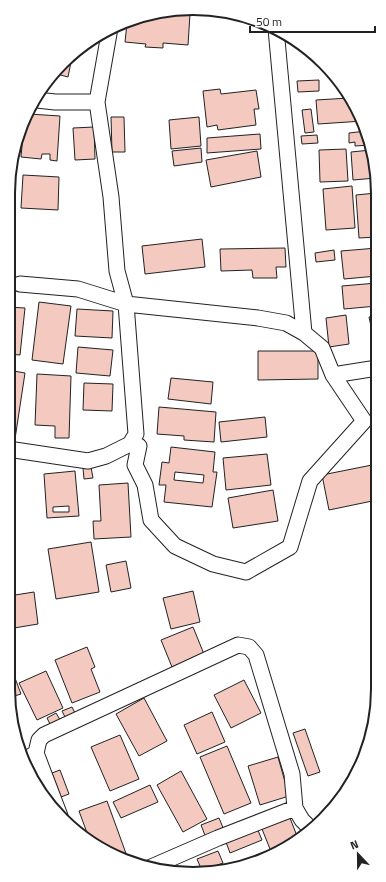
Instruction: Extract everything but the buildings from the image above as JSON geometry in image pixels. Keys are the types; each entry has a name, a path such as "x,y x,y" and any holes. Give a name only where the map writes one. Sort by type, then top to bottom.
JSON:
{"street":[{"path":"15,450 88,461 106,456 130,444 136,434 126,304 117,271 111,197 97,102 109,36"},
{"path":"277,36 304,333"},
{"path":"41,100 97,102"},
{"path":"20,284 78,289 126,304 258,318 286,323 304,333 322,348 333,375 364,421 310,481 290,547 246,572 213,564 175,546 151,520 145,485 135,465 138,446 130,444"},
{"path":"333,375 371,369"},
{"path":"48,792 30,756 39,740 44,735 238,645 249,647 256,655 292,774 295,808 302,820 307,825"},
{"path":"158,864 218,838 295,808"}]}
